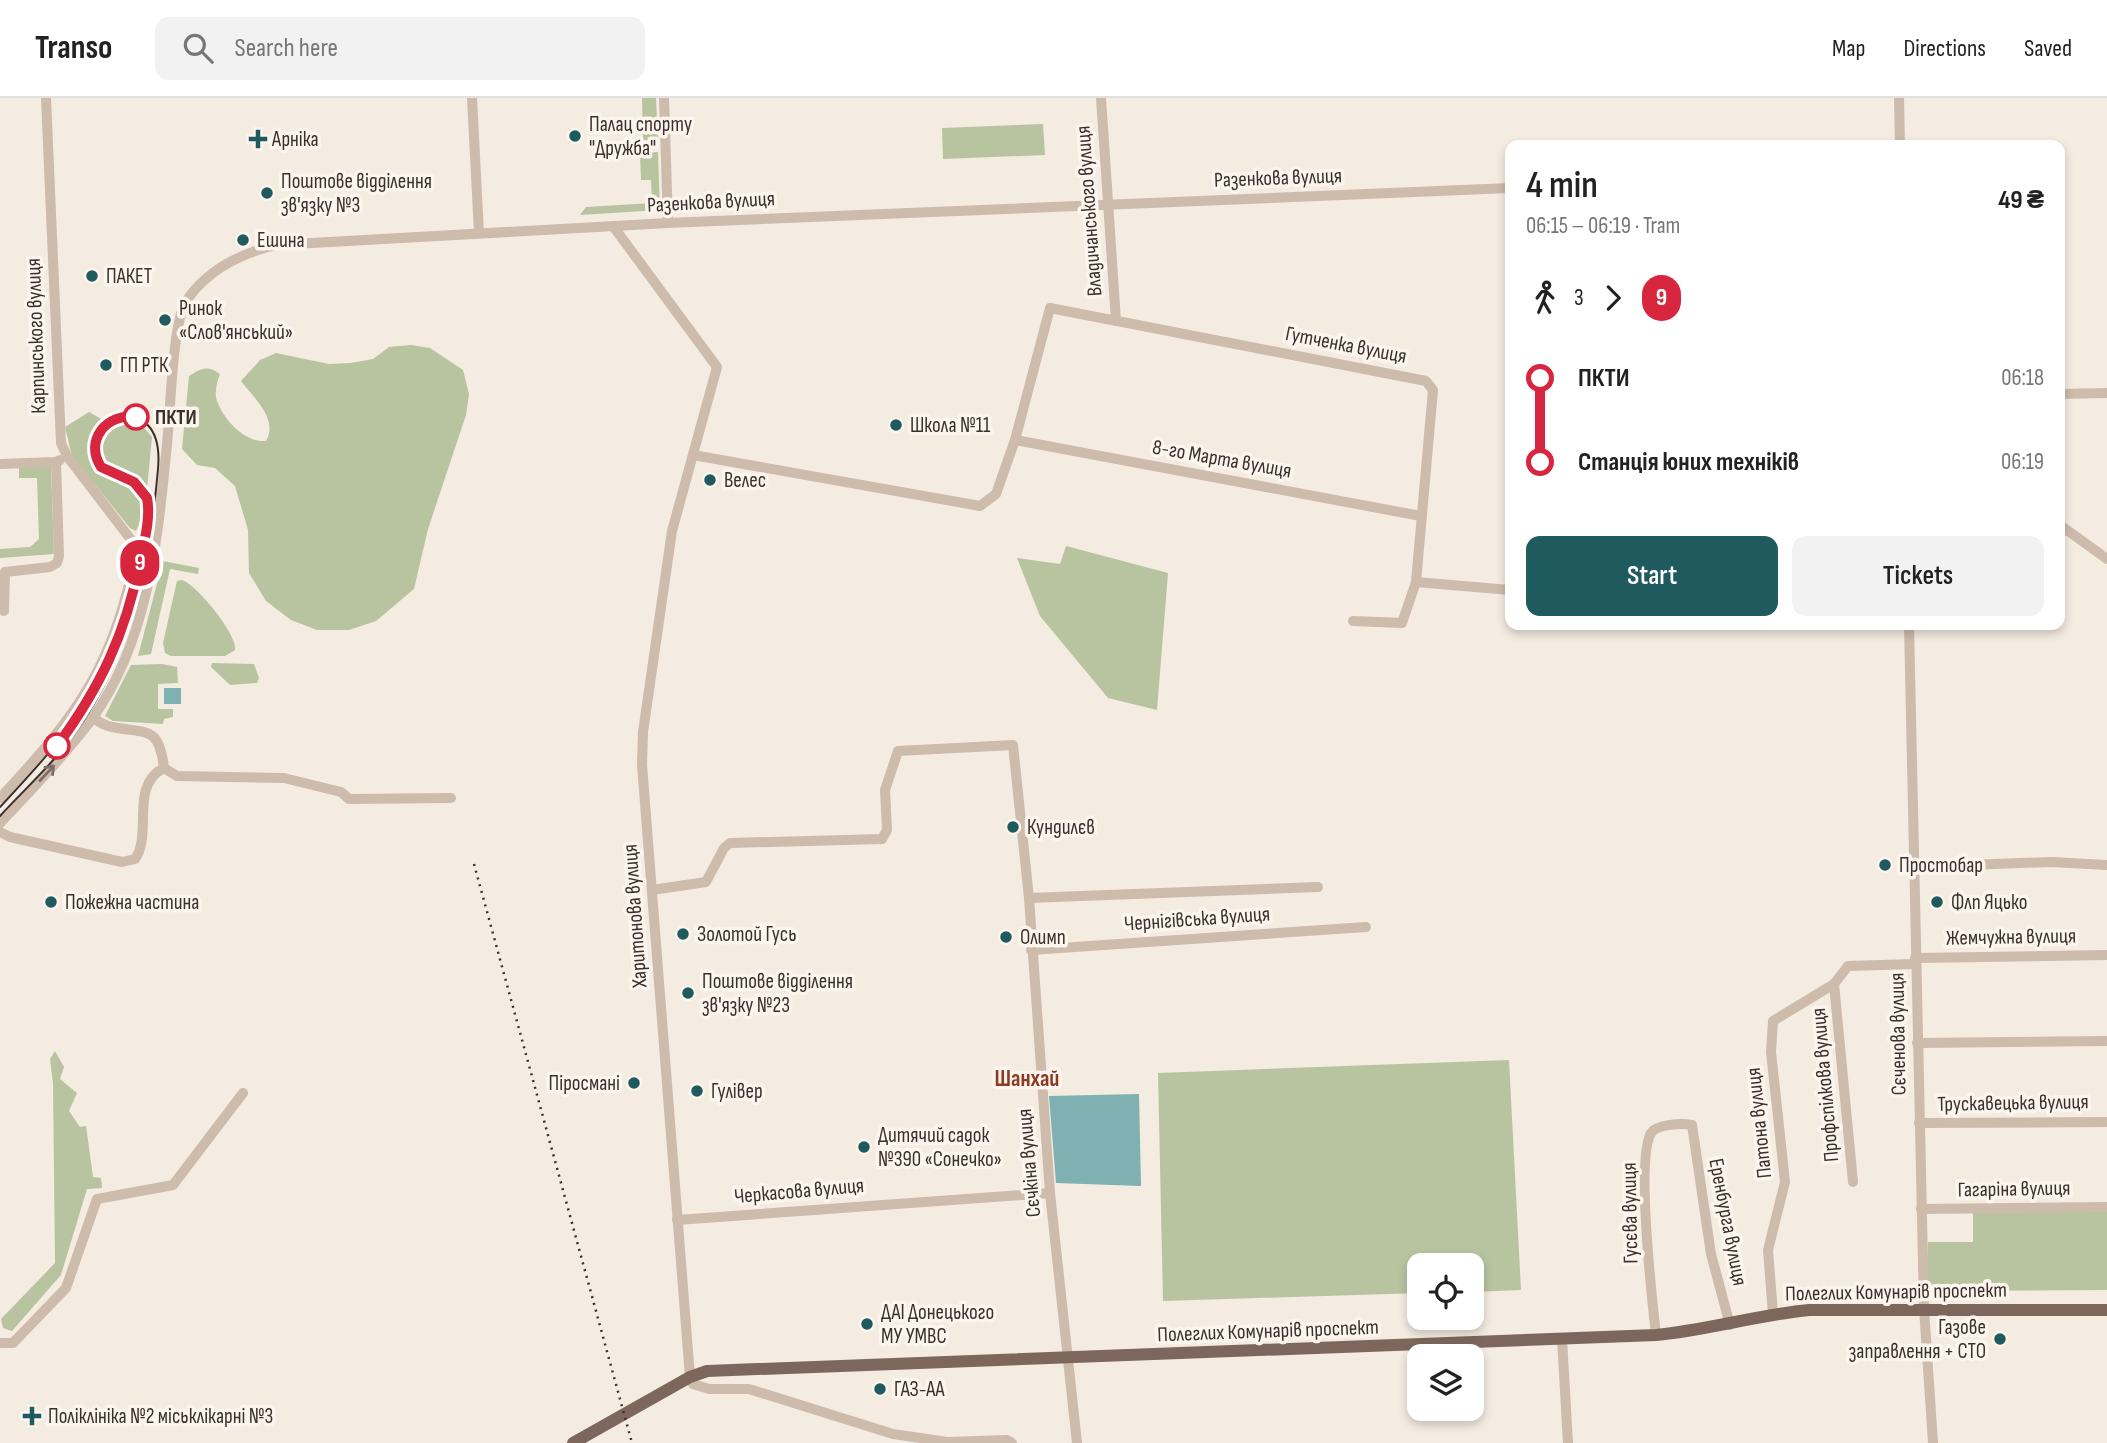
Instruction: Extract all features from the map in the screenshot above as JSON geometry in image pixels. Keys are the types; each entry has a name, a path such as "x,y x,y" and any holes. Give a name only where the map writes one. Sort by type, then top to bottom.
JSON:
{"main road":[{"name":"Полеглих Комунарів проспект","path":"573,1443 690,1377 707,1371 1656,1335 1730,1325 1773,1314 1924,1308 2107,1310"}],"street":[{"name":"Карпинського вулиця","path":"46,98 60,435 67,456 138,547"},
{"path":"472,98 479,233"},
{"path":"664,98 668,223"},
{"name":"Владичанського вулиця","path":"1101,98 1106,205 1116,321"},
{"path":"1899,98 1900,140"},
{"name":"Разенкова вулиця","path":"0,823 67,751 93,716 111,688 135,635 154,551 181,314 195,287 232,260 276,244 668,223 1505,188"},
{"name":"Харитонова вулиця","path":"612,226 717,367 672,531 643,732 642,765 690,1377"},
{"name":"Гутченка вулиця","path":"1015,440 1050,308 1426,380 1433,390 1416,582 1402,623 1353,621"},
{"path":"2065,394 2107,393"},
{"path":"694,455 980,506 996,494 1015,440"},
{"name":"8-го Марта вулиця","path":"1015,440 1421,516"},
{"path":"0,464 56,463 67,456"},
{"path":"4,611 5,572 50,567 57,563 56,463"},
{"path":"2065,529 2107,559"},
{"path":"0,798 52,743 96,680 118,628 138,547 154,551"},
{"path":"1416,582 1505,590"},
{"name":"Сєченова вулиця","path":"1909,630 1921,1209 1933,1443"},
{"path":"78,707 110,727 141,731 156,738 161,746 164,768"},
{"name":"Сєчкіна вулиця","path":"652,890 706,882 724,848 730,843 882,839 887,830 886,790 895,759 903,749 1013,745 1029,898 1051,1193 1077,1443"},
{"path":"0,832 10,837 122,862 135,859 141,843 146,788 157,771 164,768 183,777 284,778 341,792 349,799 451,798"},
{"path":"1914,867 2051,862 2107,865"},
{"name":"Чернігівська вулиця","path":"1029,898 1318,887"},
{"name":"Чернігівська вулиця","path":"1031,950 1366,927"},
{"name":"Жемчужна вулиця","path":"1916,961 2107,955"},
{"path":"1834,984 1848,966 1916,961"},
{"name":"Патона вулиця","path":"1773,1314 1768,1250 1785,1182 1771,1052 1773,1021 1834,984"},
{"name":"Профспілкова вулиця","path":"1834,984 1853,1182"},
{"path":"1917,1043 2107,1041"},
{"path":"0,1343 13,1343 66,1288 97,1199 173,1185 243,1093"},
{"name":"Трускавецька вулиця","path":"1919,1123 2107,1122"},
{"name":"Еренбурга вулиця","path":"1692,1125 1711,1254 1730,1325"},
{"name":"Гусєва вулиця","path":"1656,1335 1644,1196 1649,1140 1653,1130 1659,1127 1692,1125"},
{"name":"Черкасова вулиця","path":"677,1220 1051,1193"},
{"name":"Гагаріна вулиця","path":"1921,1209 2107,1207"},
{"path":"1562,1339 1568,1443"},
{"path":"690,1377 692,1384 709,1389 759,1392 893,1434 947,1442 1007,1440 1012,1443"}],"green space":[{"path":"642,98 656,98 658,143 643,140"},
{"path":"1043,124 1045,155 943,159 942,128"},
{"path":"658,152 660,210 580,215 586,207 652,203 651,180 641,180 640,153"},
{"path":"411,345 430,348 463,370 469,394 466,415 428,529 414,589 376,621 349,630 317,630 291,620 266,601 249,573 248,530 235,486 215,468 197,465 182,449 189,376 204,369 212,369 220,374 216,398 225,416 243,434 258,441 266,441 269,433 267,417 241,381 260,360 276,353 329,364 351,363 373,359 389,347"},
{"path":"89,412 105,421 137,420 152,437 145,510 136,531 130,528 72,456 65,427"},
{"path":"19,466 51,466 54,554 0,558 0,549 30,547 39,539 37,478 19,478"},
{"path":"1066,546 1168,573 1157,710 1108,698 1040,616 1017,558 1060,564"},
{"path":"163,561 199,568 198,574 170,569 151,654 138,656"},
{"path":"182,580 197,591 215,611 230,633 235,650 225,656 171,656 165,653 163,643 177,581"},
{"path":"212,663 254,664 259,678 257,683 230,685 211,667"},
{"path":"162,664 177,667 178,683 158,684 158,709 173,709 173,717 164,719 163,724 113,721 105,716 131,665"},
{"path":"55,1051 64,1067 60,1079 77,1093 69,1111 80,1127 86,1126 93,1177 101,1178 102,1188 87,1189 61,1275 12,1331 3,1328 1,1319 55,1263 53,1083 50,1059"},
{"path":"1509,1060 1521,1290 1484,1292 1484,1253 1407,1253 1407,1293 1163,1301 1158,1073"},
{"path":"2107,1211 2107,1290 1927,1291 1928,1242 1973,1242 1973,1213"}],"water":[{"path":"164,688 181,688 181,704 164,704"},
{"path":"1139,1094 1141,1186 1056,1183 1049,1096"}],"tram line":[{"path":"0,807 70,726 89,699 119,641 139,570 147,527 148,501 134,482 101,467 95,450 98,435 107,424 120,417 135,417 148,425 157,442 158,469 149,544 132,617 104,686 85,719 55,759 0,816"},
{"name":"9","path":"57,746 101,682 124,630 132,603 144,541 147,498 134,482 106,472 101,467 94,456 94,444 105,425 114,419 136,417"}],"railway":[{"path":"474,864 632,1443"}],"place":[{"name":"Палац спорту \"Дружба\"","path":"575,136"},
{"name":"Арніка","path":"258,139"},
{"name":"Поштове відділення зв'язку №3","path":"267,193"},
{"name":"Ешина","path":"243,240"},
{"name":"ПАКЕТ","path":"92,276"},
{"name":"Ринок «Слов'янський»","path":"165,320"},
{"name":"ГП РТК","path":"106,365"},
{"name":"ПКТИ","path":"136,417"},
{"name":"Школа №11","path":"896,425"},
{"name":"Велес","path":"710,480"},
{"name":"Кундилєв","path":"1013,827"},
{"name":"Простобар","path":"1885,865"},
{"name":"Пожежна частина","path":"51,902"},
{"name":"Флп Яцько","path":"1937,902"},
{"name":"Золотой Гусь","path":"683,934"},
{"name":"Олимп","path":"1006,937"},
{"name":"Поштове відділення зв'язку №23","path":"688,993"},
{"name":"Піросмані","path":"634,1083"},
{"name":"Гулівер","path":"697,1091"},
{"name":"Дитячий садок №390 «Сонечко»","path":"864,1147"},
{"name":"ДАІ Донецького МУ УМВС","path":"867,1324"},
{"name":"Газове заправлення + СТО","path":"2000,1339"},
{"name":"ГАЗ-АА","path":"880,1389"},
{"name":"Поліклініка №2 міськлікарні №3","path":"32,1416"}],"district":[{"name":"Шанхай","path":"1027,1079"}]}
